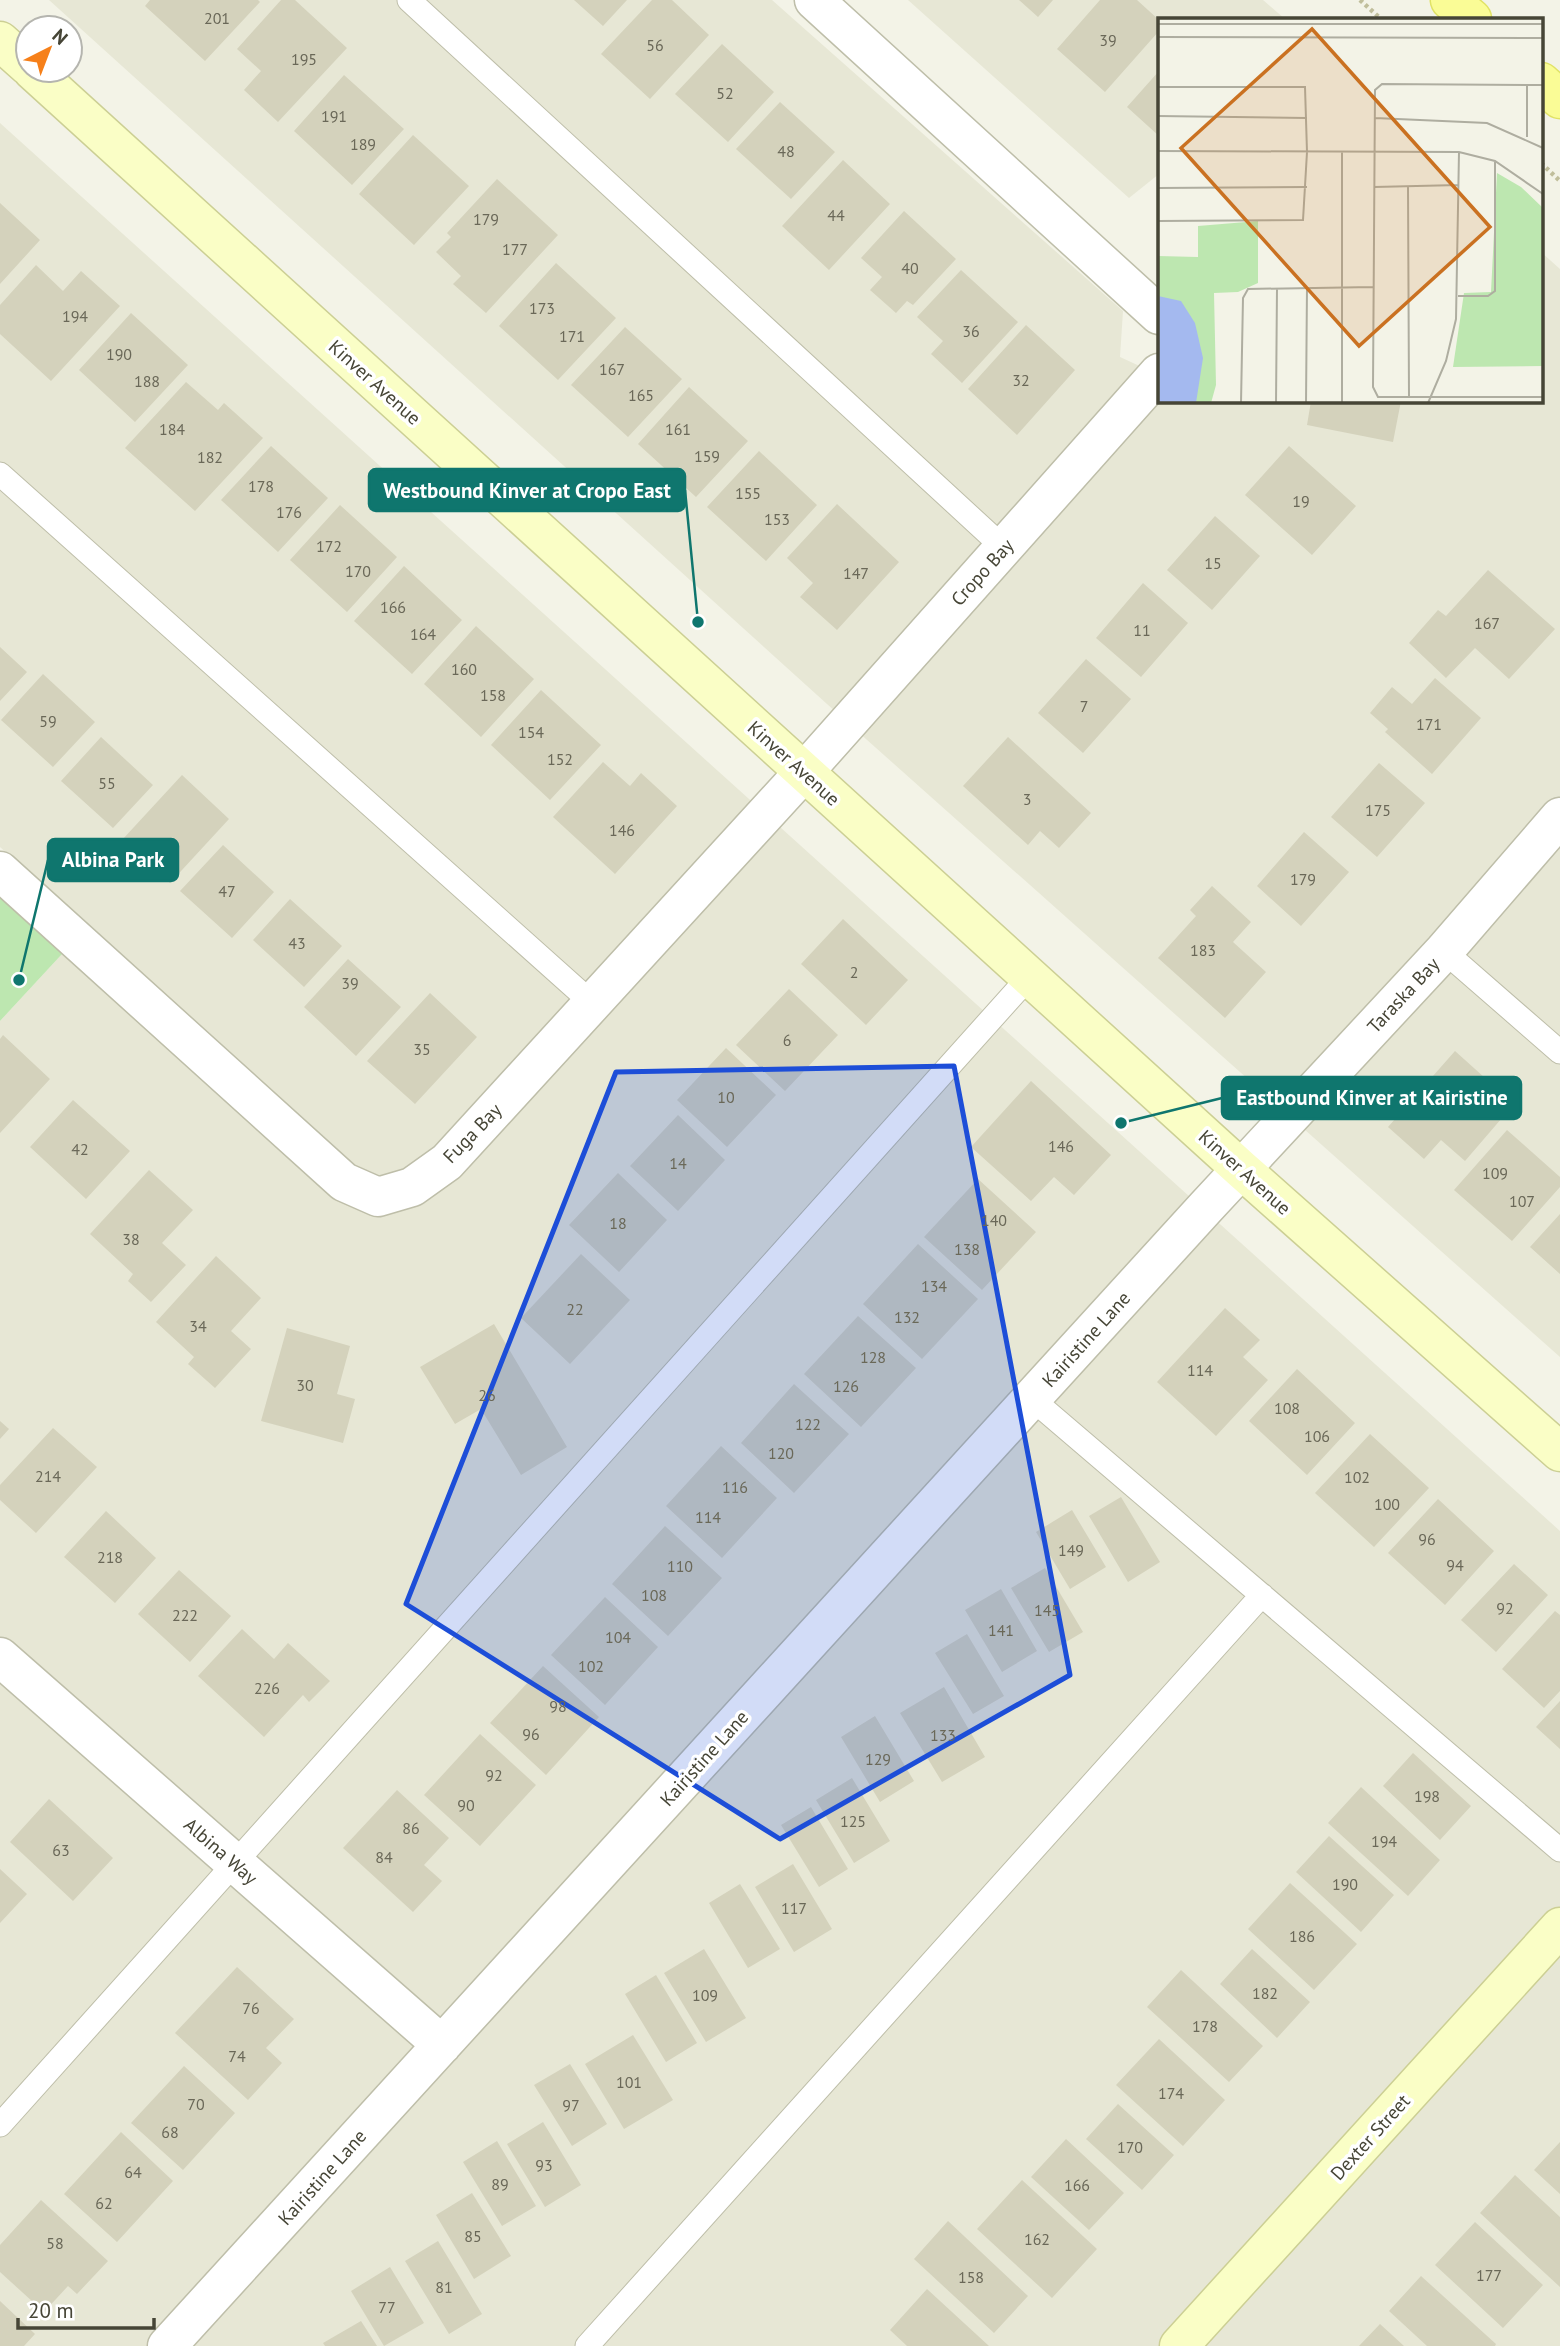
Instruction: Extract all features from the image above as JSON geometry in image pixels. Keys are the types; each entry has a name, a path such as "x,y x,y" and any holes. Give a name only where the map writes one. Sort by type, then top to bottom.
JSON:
{"main road":[{"path":"1450,0 1471,18"},
{"path":"1542,83 1560,99"}],"street":[{"path":"814,0 1158,314"},
{"name":"Kinver Avenue","path":"0,41 14,54"},
{"name":"Kinver Avenue","path":"48,84 1241,1169 1560,1452"},
{"name":"Cropo Bay","path":"804,772 1158,374"},
{"name":"Fuga Bay","path":"0,871 344,1182 378,1197 412,1187 447,1161 804,772"},
{"name":"Taraska Bay","path":"1241,1169 1444,951 1560,817"},
{"name":"Kairistine Lane","path":"167,2346 1241,1169"},
{"name":"Albina Way","path":"0,1658 442,2045"},
{"name":"Dexter Street","path":"1179,2346 1560,1927"}],"lane":[{"path":"409,0 1004,548"},
{"path":"0,474 592,1003"},
{"path":"1444,951 1560,1052"},
{"path":"0,2124 1029,977"},
{"path":"1032,1399 1560,1850"},
{"path":"587,2346 1262,1595"}],"path":[{"path":"1360,0 1378,18"},
{"path":"1542,164 1560,181"}],"highlighted area":[{"path":"954,1066 1070,1675 780,1839 406,1604 616,1072"}],"shaded area":[{"path":"49,0 772,0 1123,311 1120,357 1158,375 1158,402 1542,402 1542,253 1560,269 1560,1357 848,723 84,32 84,14 64,14"},
{"path":"908,0 1263,0 1284,18 1158,18 1158,175 1129,198"},
{"path":"0,123 1560,1531 1560,2346 0,2346 0,1021 75,940 91,929 0,847"}],"green space":[{"path":"0,882 75,940 0,1021"}],"building":[{"path":"150,0 260,2 205,61 145,6"},
{"path":"281,0 295,0 347,48 278,122 244,90 261,71 237,49"},
{"path":"574,0 627,0 603,26"},
{"path":"652,0 672,0 709,35 650,99 601,54"},
{"path":"1019,0 1053,0 1038,17"},
{"path":"1100,0 1137,0 1158,19 1158,32 1105,92 1057,49"},
{"path":"722,44 774,92 728,142 675,94"},
{"path":"1158,72 1158,135 1127,107"},
{"path":"344,75 404,129 352,185 294,131"},
{"path":"780,102 835,152 791,199 736,149"},
{"path":"413,135 469,186 414,245 359,194"},
{"path":"843,160 890,204 829,270 782,226"},
{"path":"497,179 558,235 486,313 453,284 461,276 436,252 451,237 447,233"},
{"path":"0,203 40,240 0,284"},
{"path":"904,211 956,259 913,305 907,301 896,313 870,290 882,277 861,258"},
{"path":"556,263 616,318 558,380 499,326"},
{"path":"36,265 63,291 81,271 120,306 51,381 0,334 0,305"},
{"path":"961,270 1018,322 962,383 931,354 943,341 917,317"},
{"path":"131,313 188,365 135,422 79,370"},
{"path":"1026,325 1075,370 1017,435 968,389"},
{"path":"625,327 682,379 628,437 571,385"},
{"path":"186,382 218,410 224,403 263,438 195,511 125,448"},
{"path":"689,387 748,441 696,497 638,444"},
{"path":"1311,402 1401,402 1393,442 1307,425"},
{"path":"271,446 328,498 278,552 221,500"},
{"path":"1289,446 1356,506 1312,555 1245,495"},
{"path":"759,451 817,505 766,561 707,507"},
{"path":"837,504 899,562 837,630 800,597 813,583 787,558"},
{"path":"340,505 397,557 347,612 290,560"},
{"path":"1215,516 1260,556 1212,610 1167,570"},
{"path":"404,566 462,620 412,674 354,621"},
{"path":"1488,570 1555,629 1509,679 1475,648 1446,678 1409,643 1438,610 1446,616"},
{"path":"1143,583 1188,623 1141,677 1096,638"},
{"path":"476,626 534,679 481,737 424,684"},
{"path":"0,647 27,672 0,701"},
{"path":"1086,659 1131,699 1083,753 1038,713"},
{"path":"43,674 95,722 53,767 1,720"},
{"path":"1435,678 1481,718 1432,774 1385,732 1388,729 1370,713 1392,687 1412,704"},
{"path":"541,690 601,745 550,800 491,745"},
{"path":"101,737 153,785 113,828 61,781"},
{"path":"1008,737 1091,813 1059,848 1040,831 1028,845 963,786"},
{"path":"603,762 630,786 641,773 677,806 615,874 553,817"},
{"path":"1379,763 1425,803 1377,857 1331,817"},
{"path":"182,775 229,819 170,883 122,840"},
{"path":"1304,832 1349,872 1301,926 1257,886"},
{"path":"223,845 274,892 232,938 180,891"},
{"path":"1212,886 1251,922 1233,942 1266,972 1225,1018 1158,958 1196,916 1190,910"},
{"path":"290,899 342,946 304,987 253,940"},
{"path":"843,919 908,980 866,1025 801,964"},
{"path":"348,959 401,1007 356,1056 304,1007"},
{"path":"789,989 838,1035 785,1091 736,1045"},
{"path":"430,993 477,1037 415,1104 367,1061"},
{"path":"3,1035 50,1079 0,1133 0,1039"},
{"path":"726,1048 776,1095 727,1147 677,1100"},
{"path":"1455,1051 1514,1104 1465,1161 1441,1140 1424,1159 1388,1127"},
{"path":"1031,1081 1111,1155 1074,1195 1054,1177 1031,1201 971,1147"},
{"path":"73,1100 130,1151 86,1199 30,1147"},
{"path":"678,1115 725,1160 678,1211 630,1166"},
{"path":"1507,1130 1560,1177 1560,1187 1512,1241 1454,1190"},
{"path":"149,1170 193,1210 162,1243 186,1265 151,1302 128,1281 133,1274 90,1234"},
{"path":"618,1173 667,1220 619,1272 569,1225"},
{"path":"978,1179 1036,1232 982,1290 924,1237"},
{"path":"1560,1214 1560,1274 1530,1247"},
{"path":"918,1244 978,1299 922,1359 863,1304"},
{"path":"581,1254 630,1300 570,1364 521,1318"},
{"path":"216,1256 261,1298 231,1331 251,1349 215,1388 188,1364 194,1357 156,1322"},
{"path":"1225,1308 1260,1340 1243,1357 1268,1380 1216,1436 1157,1382"},
{"path":"858,1316 916,1368 861,1427 804,1374"},
{"path":"494,1324 567,1447 521,1475 481,1409 455,1424 420,1367"},
{"path":"287,1328 350,1346 337,1394 355,1399 343,1443 261,1421"},
{"path":"1297,1369 1355,1423 1307,1475 1249,1421"},
{"path":"794,1384 849,1434 794,1493 741,1443"},
{"path":"0,1421 9,1429 0,1439"},
{"path":"53,1428 97,1467 36,1533 0,1500 0,1485"},
{"path":"1370,1434 1429,1488 1374,1547 1315,1493"},
{"path":"721,1446 777,1498 722,1558 666,1506"},
{"path":"1121,1497 1160,1562 1128,1582 1089,1516"},
{"path":"1438,1499 1494,1551 1445,1605 1388,1553"},
{"path":"1072,1510 1106,1567 1070,1589 1036,1532"},
{"path":"106,1511 156,1558 115,1603 64,1557"},
{"path":"665,1526 722,1578 668,1636 612,1584"},
{"path":"1514,1564 1548,1595 1496,1652 1461,1620"},
{"path":"1045,1568 1083,1632 1049,1652 1011,1588"},
{"path":"179,1570 231,1616 190,1662 138,1614"},
{"path":"1001,1589 1037,1651 1002,1672 965,1610"},
{"path":"605,1597 658,1647 605,1705 551,1655"},
{"path":"1555,1611 1560,1615 1560,1691 1544,1708 1502,1669"},
{"path":"242,1629 274,1659 288,1643 330,1681 309,1702 303,1695 264,1737 198,1676"},
{"path":"967,1634 1004,1696 973,1714 935,1653"},
{"path":"543,1666 599,1717 546,1775 490,1723"},
{"path":"944,1687 985,1757 942,1782 900,1713"},
{"path":"1560,1701 1560,1749 1536,1727"},
{"path":"875,1716 914,1781 880,1802 841,1737"},
{"path":"480,1734 536,1785 480,1846 424,1795"},
{"path":"1413,1753 1471,1806 1440,1840 1383,1786"},
{"path":"852,1778 890,1841 854,1863 816,1800"},
{"path":"1361,1787 1440,1860 1408,1896 1328,1823"},
{"path":"397,1790 449,1838 424,1865 442,1881 413,1912 343,1848"},
{"path":"49,1799 113,1858 73,1901 10,1842"},
{"path":"811,1807 848,1869 819,1887 781,1825"},
{"path":"1329,1836 1394,1895 1361,1932 1296,1872"},
{"path":"793,1864 832,1929 794,1952 755,1887"},
{"path":"0,1869 27,1894 0,1923"},
{"path":"1290,1883 1357,1944 1314,1990 1248,1929"},
{"path":"740,1884 780,1949 748,1968 709,1903"},
{"path":"704,1949 746,2018 706,2042 664,1973"},
{"path":"1252,1949 1310,2002 1277,2038 1220,1984"},
{"path":"237,1967 294,2019 266,2048 282,2063 248,2100 175,2033"},
{"path":"1181,1970 1263,2046 1229,2082 1147,2007"},
{"path":"656,1975 697,2043 666,2062 625,1994"},
{"path":"633,2035 673,2100 624,2129 585,2064"},
{"path":"1159,2039 1225,2100 1183,2146 1116,2085"},
{"path":"570,2064 607,2124 572,2146 534,2085"},
{"path":"184,2066 235,2113 183,2170 131,2123"},
{"path":"1118,2104 1174,2155 1142,2190 1086,2139"},
{"path":"543,2122 581,2185 545,2207 507,2144"},
{"path":"121,2132 173,2181 117,2242 64,2194"},
{"path":"1066,2139 1124,2193 1089,2230 1031,2177"},
{"path":"497,2141 536,2206 502,2226 463,2162"},
{"path":"1560,2142 1560,2194 1534,2170"},
{"path":"1515,2175 1560,2217 1560,2287 1480,2213"},
{"path":"1022,2180 1097,2249 1052,2298 977,2229"},
{"path":"472,2193 511,2256 474,2279 436,2215"},
{"path":"41,2200 108,2261 77,2294 68,2286 44,2312 0,2272 0,2245"},
{"path":"948,2221 1028,2296 994,2333 914,2259"},
{"path":"1475,2222 1543,2285 1503,2328 1435,2265"},
{"path":"438,2241 482,2314 449,2334 405,2261"},
{"path":"390,2267 424,2323 384,2346 351,2291"},
{"path":"1421,2276 1496,2344 1495,2346 1427,2346 1389,2311"},
{"path":"927,2289 989,2346 907,2346 890,2330"},
{"path":"0,2301 35,2334 24,2346 0,2346"},
{"path":"361,2321 377,2346 325,2346 323,2343"},
{"path":"1380,2324 1404,2346 1359,2346"}],"place":[{"name":"Westbound Kinver at Cropo East","path":"698,622"},
{"name":"Albina Park","path":"19,980"},
{"name":"Eastbound Kinver at Kairistine","path":"1121,1123"}]}
